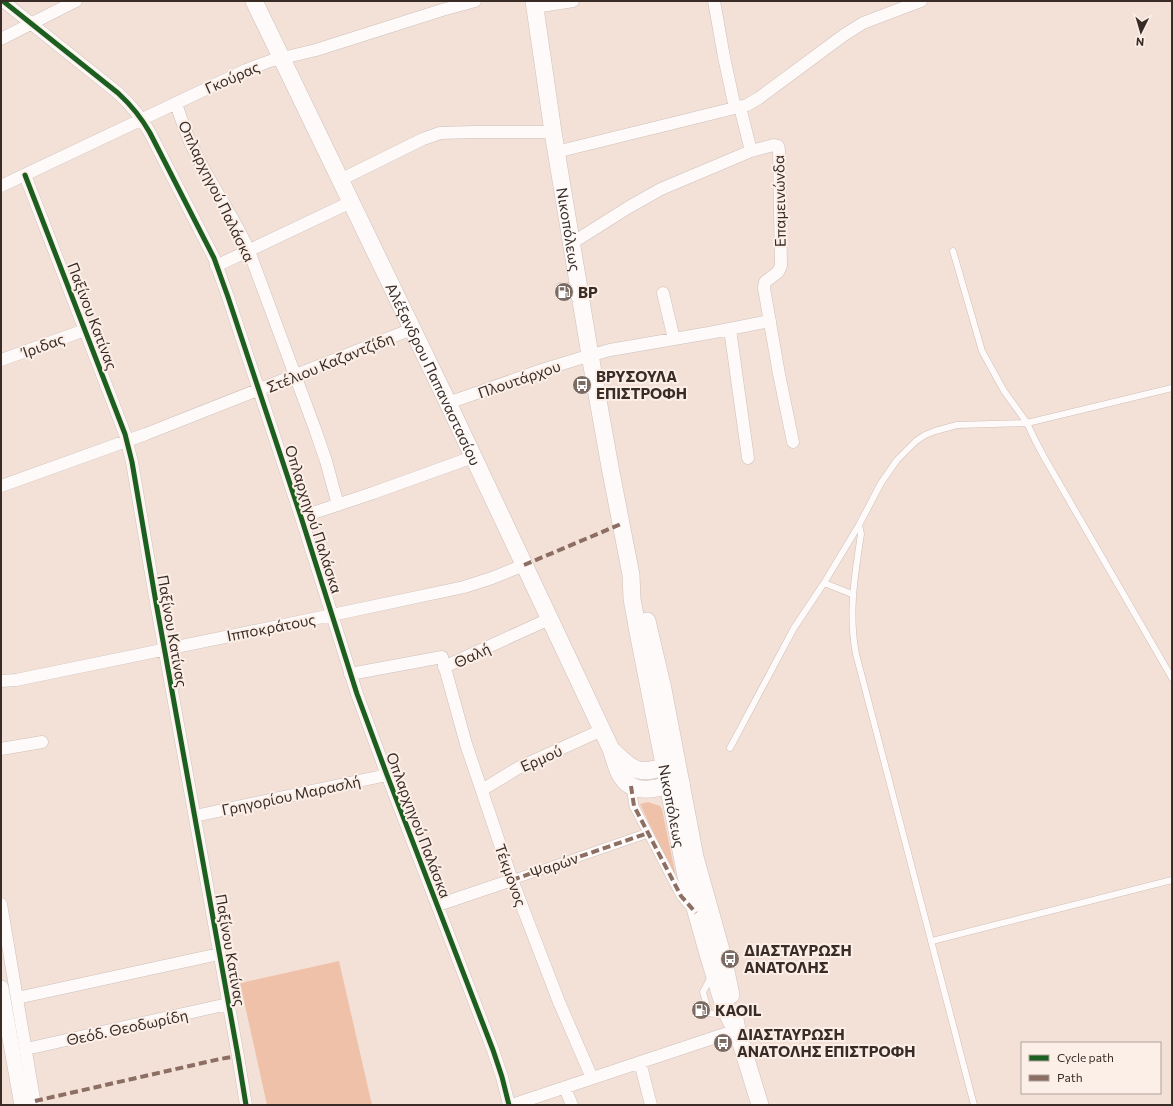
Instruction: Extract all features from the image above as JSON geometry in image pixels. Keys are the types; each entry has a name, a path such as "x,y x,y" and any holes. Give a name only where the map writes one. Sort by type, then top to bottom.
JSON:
{"main road":[{"name":"Αλέξανδρου Παπαναστασίου","path":"254,1 448,403 602,730 615,753 621,776 631,786"},
{"name":"Νικοπόλεως","path":"535,4 556,152 607,452 631,575 632,599 660,746 671,766"},
{"name":"Νικοπόλεως","path":"631,575 646,614 663,689 671,766 723,957 732,996 733,1024"},
{"path":"615,753 631,762 642,762 652,757 660,746"},
{"name":"Αλέξανδρου Παπαναστασίου","path":"615,753 635,770 649,771 671,766"},
{"name":"Νικοπόλεως","path":"675,784 686,876 714,972 760,1105"},
{"path":"631,786 643,789 652,789 675,784"}],"street":[{"name":"Οπλαρχηγού Παλάσκα","path":"3,1 118,93 133,108 142,119 150,133 201,232 228,297 260,390 350,674 387,775 499,1066 511,1105"},
{"path":"1,38 76,1"},
{"name":"Γκούρας","path":"1,186 246,70 474,1"},
{"path":"535,4 573,1"},
{"name":"Επαμεινώνδα","path":"714,1 724,57 751,151 774,145 778,146 779,150 781,266 778,272 765,282 764,288 770,321"},
{"path":"556,152 747,105 759,98 862,23 921,1"},
{"name":"Οπλαρχηγού Παλάσκα","path":"176,103 193,149 249,250 315,429 326,461 338,505"},
{"path":"340,180 423,139 440,133 553,132"},
{"path":"572,243 656,192 751,151"},
{"name":"Παξίνου Κατίνας","path":"25,175 127,441 132,462 246,1105"},
{"path":"216,266 351,202"},
{"path":"663,293 674,339"},
{"path":"770,321 793,442"},
{"name":"Πλουτάρχου","path":"448,403 590,355 619,348 770,321"},
{"name":"Στέλιου Καζαντζίδη","path":"1,486 127,441 412,329"},
{"path":"730,329 748,458"},
{"name":"Ίριδας","path":"1,360 85,330"},
{"path":"301,517 473,457"},
{"name":"Ιπποκράτους","path":"1,685 16,680 464,587 524,565"},
{"name":"Θαλή","path":"350,674 442,657 444,667 549,619"},
{"name":"Τέκμονος","path":"444,667 464,737 512,880 559,1002 592,1078"},
{"name":"Ιπποκράτους","path":"1,681 16,680"},
{"name":"Ερμού","path":"482,790 518,768 602,730"},
{"path":"1,749 42,742"},
{"name":"Γρηγορίου Μαρασλή","path":"195,816 387,775"},
{"path":"631,786 634,806 681,896 696,913"},
{"name":"Ψαρών","path":"438,905 648,833"},
{"path":"1,904 35,1105"},
{"path":"17,998 219,954"},
{"path":"1,988 22,1105"},
{"name":"Θεόδ. Θεοδωρίδη","path":"26,1049 228,1004"},
{"path":"511,1105 640,1062 733,1024"},
{"path":"640,1062 650,1105"},
{"path":"565,1088 572,1105"}],"lane":[{"path":"953,251 982,351 1004,391 1027,423 1044,457 1172,678"},
{"path":"730,748 794,628 824,583 859,525 875,494 897,460 916,441 935,431 957,425 1027,423 1172,388"},
{"path":"859,525 861,534 852,594 852,628 856,654 974,1105"},
{"path":"824,583 852,594"},
{"path":"932,941 1172,880"}],"shaded area":[{"path":"648,802 660,806 662,809 677,882 640,804"},
{"path":"339,961 372,1105 267,1105 240,983"}],"building":[{"path":"567,284 569,297 559,299 556,286"}],"marked path":[{"path":"524,565 621,524"},
{"path":"631,786 634,806 681,896 696,913"},
{"path":"512,880 648,833"},
{"path":"35,1101 238,1056"}],"cycle path":[{"path":"3,1 118,93 136,112 150,133 214,258 301,517 357,694 493,1050 509,1105"},
{"path":"25,175 125,434 132,462 246,1105"}],"place":[{"name":"BP","path":"564,292"},
{"name":"ΒΡΥΣΟΥΛΑ ΕΠΙΣΤΡΟΦΗ","path":"582,385"},
{"name":"ΔΙΑΣΤΑΥΡΩΣΗ ΑΝΑΤΟΛΗΣ","path":"730,959"},
{"name":"KAOIL","path":"701,1010"},
{"name":"ΔΙΑΣΤΑΥΡΩΣΗ ΑΝΑΤΟΛΗΣ ΕΠΙΣΤΡΟΦΗ","path":"723,1043"}]}
